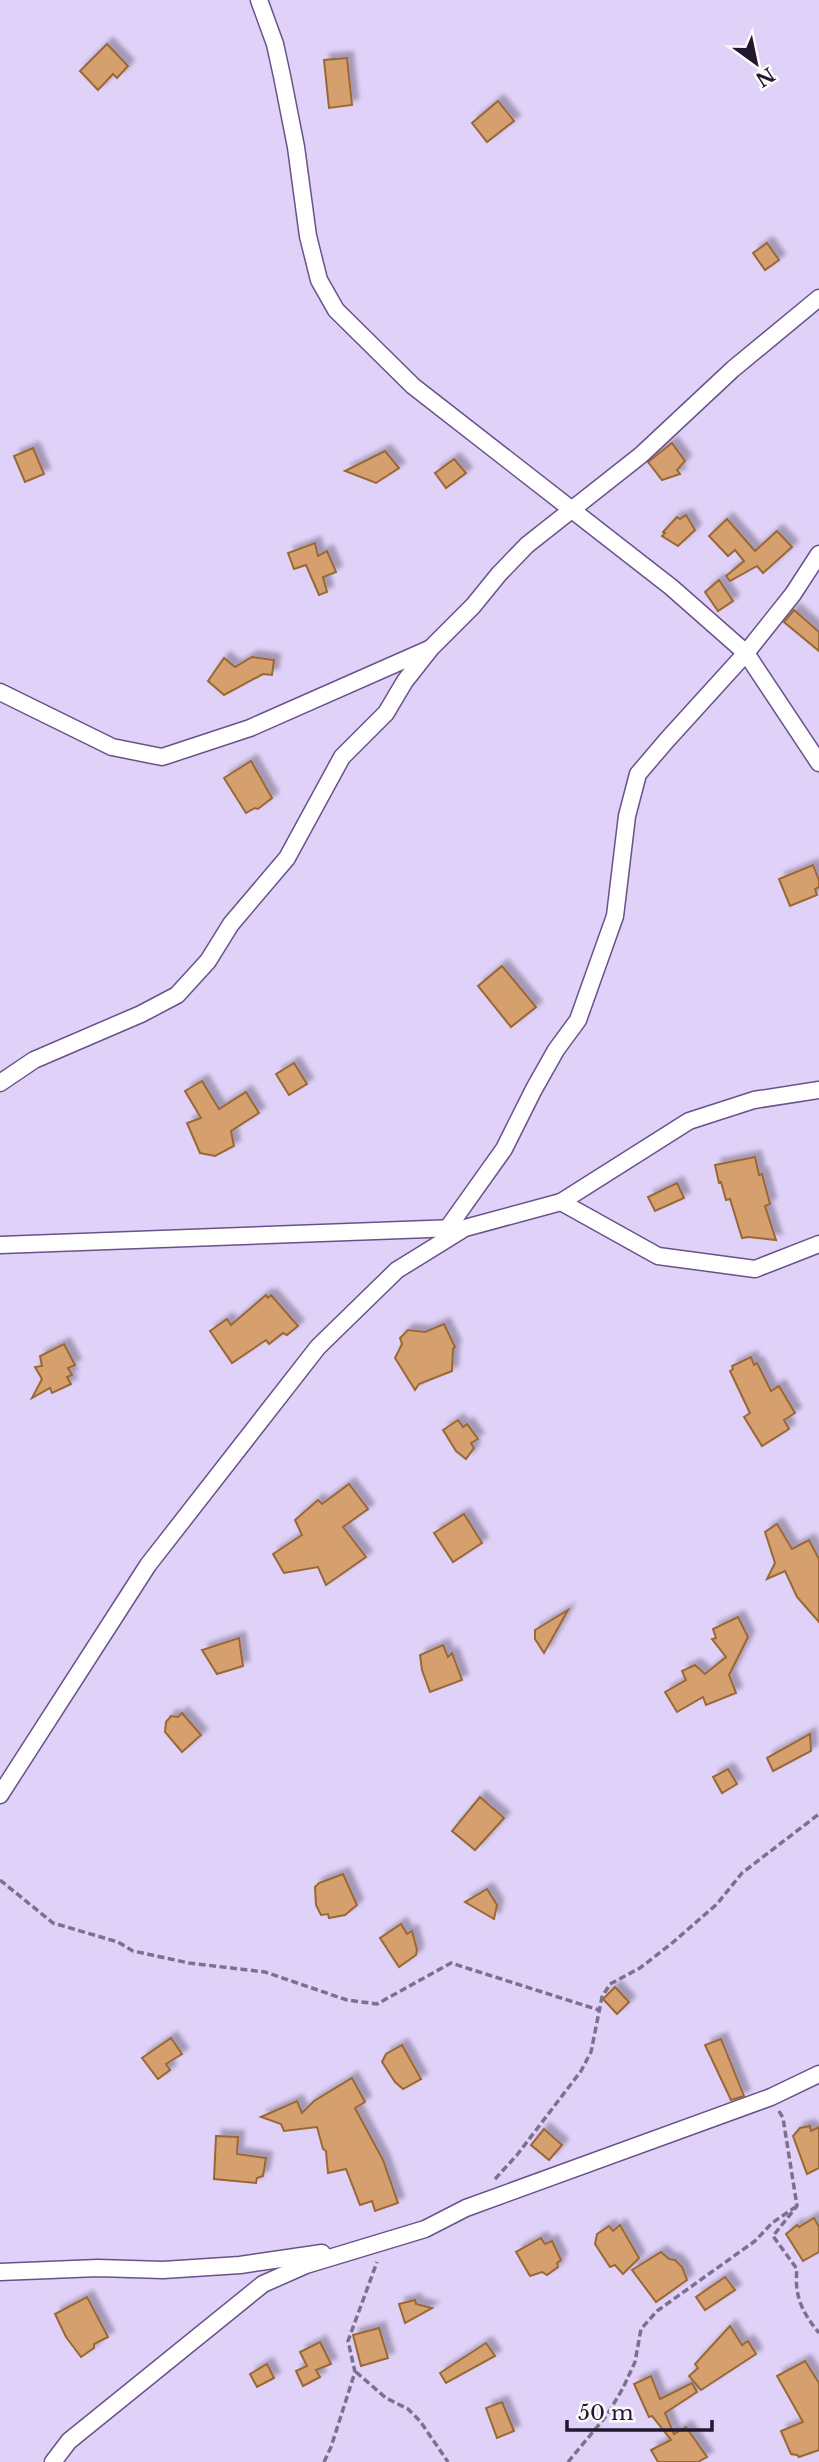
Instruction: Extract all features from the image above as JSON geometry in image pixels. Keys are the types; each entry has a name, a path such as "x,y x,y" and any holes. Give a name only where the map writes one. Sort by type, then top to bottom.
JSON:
{"street":[{"path":"258,0 275,44 296,147 308,236 319,280 336,310 354,331 413,386 671,587 746,653 819,764"},
{"path":"0,1083 34,1060 141,1014 177,995 208,961 231,924 287,858 342,757 386,713 405,681 431,648 527,545 641,455 751,353 819,298"},
{"path":"447,1229 504,1149 534,1089 578,1020 615,916 627,816 638,775 746,653 793,594 819,554"},
{"path":"0,692 112,747 162,757 250,728 431,648"},
{"path":"0,1245 465,1228 561,1202 689,1121 754,1100 819,1090"},
{"path":"561,1202 658,1256 755,1269 819,1244"},
{"path":"0,1795 148,1565 318,1347 397,1270 465,1228"},
{"path":"52,2462 69,2441 263,2284 306,2265 425,2229 466,2208 771,2097 819,2074"},
{"path":"0,2272 98,2268 163,2270 240,2265 317,2253 349,2253"}],"path":[{"path":"492,2182 524,2146 581,2071 591,2052 602,1997 610,1984 640,1968 671,1944 718,1904 742,1873 819,1814"},
{"path":"0,1880 53,1923 118,1942 133,1951 189,1963 265,1972 347,2000 377,2004 452,1963 599,2010"},
{"path":"771,2097 783,2119 797,2206 773,2236 797,2269 795,2289 810,2322 819,2333"},
{"path":"568,2462 607,2415 623,2388 635,2362 640,2329 657,2311 755,2241 772,2223 797,2206"},
{"path":"324,2462 355,2372 348,2342 385,2241"},
{"path":"355,2372 386,2398 408,2409 420,2421 448,2462"}],"building":[{"path":"107,44 128,66 117,78 113,74 98,90 80,71"},
{"path":"347,58 352,105 329,108 324,60"},
{"path":"498,101 514,121 487,142 472,123"},
{"path":"767,243 779,260 765,270 753,253"},
{"path":"672,443 685,461 677,470 680,474 662,480 648,462"},
{"path":"33,448 44,474 25,482 14,456"},
{"path":"385,451 399,468 376,483 345,471"},
{"path":"454,459 466,473 446,488 435,473"},
{"path":"686,515 695,530 678,546 662,536 665,533 663,532 677,517 680,519"},
{"path":"727,519 755,551 777,531 792,547 763,573 757,566 730,581 726,576 744,561 735,550 728,556 709,536"},
{"path":"315,543 318,556 327,551 336,572 323,577 327,592 319,595 306,565 294,569 288,553"},
{"path":"719,580 733,601 718,611 705,592"},
{"path":"794,610 819,632 819,651 784,622"},
{"path":"252,657 274,660 272,675 263,674 224,695 208,681 224,658 235,667"},
{"path":"251,761 272,798 258,809 246,813 224,778"},
{"path":"813,865 819,880 819,887 815,889 817,895 790,906 779,879"},
{"path":"502,966 536,1007 511,1027 478,986"},
{"path":"294,1063 307,1084 289,1095 276,1074"},
{"path":"202,1081 219,1109 246,1092 259,1113 231,1131 234,1146 215,1156 200,1153 187,1123 201,1118 185,1091"},
{"path":"755,1157 770,1204 765,1206 776,1240 742,1238 730,1199 726,1200 721,1182 719,1183 715,1165"},
{"path":"677,1183 684,1198 655,1211 648,1197"},
{"path":"266,1295 268,1298 271,1295 298,1326 269,1344 266,1340 232,1363 210,1331 227,1319 231,1325"},
{"path":"444,1324 455,1347 452,1371 419,1384 415,1390 395,1358 402,1344 400,1338 408,1330 425,1332"},
{"path":"64,1344 75,1365 68,1368 72,1375 67,1377 71,1384 52,1393 50,1388 32,1398 42,1379 35,1367 42,1366 40,1356"},
{"path":"751,1357 754,1365 757,1363 771,1391 779,1386 795,1413 784,1420 789,1429 762,1446 744,1417 750,1413 730,1371 732,1366"},
{"path":"458,1420 463,1427 467,1424 478,1439 471,1443 474,1448 466,1459 456,1451 443,1430"},
{"path":"349,1484 368,1509 343,1527 366,1557 326,1585 318,1567 284,1573 273,1554 302,1535 295,1520 318,1500 322,1504"},
{"path":"464,1514 482,1543 453,1562 434,1533"},
{"path":"777,1524 792,1549 809,1540 819,1559 819,1622 797,1597 785,1571 767,1579 775,1563 765,1532"},
{"path":"568,1610 544,1653 535,1639 535,1630"},
{"path":"738,1617 748,1637 729,1675 736,1693 706,1705 703,1697 677,1712 665,1692 686,1680 682,1671 695,1665 705,1674 726,1657 712,1639 716,1638 713,1629"},
{"path":"239,1638 243,1666 217,1674 202,1650"},
{"path":"443,1645 448,1657 452,1653 462,1680 430,1692 420,1655"},
{"path":"182,1713 201,1735 182,1752 165,1732 166,1722 171,1716 178,1717"},
{"path":"810,1734 811,1751 773,1771 767,1758"},
{"path":"728,1769 737,1784 722,1793 713,1777"},
{"path":"480,1797 504,1818 475,1850 452,1831"},
{"path":"343,1874 357,1905 345,1915 329,1918 328,1914 321,1915 316,1905 315,1887"},
{"path":"487,1889 497,1905 494,1919 465,1902"},
{"path":"401,1924 407,1934 412,1931 417,1950 416,1955 399,1967 380,1938"},
{"path":"615,1987 629,2002 617,2014 603,1999"},
{"path":"171,2038 182,2054 166,2064 170,2070 158,2079 142,2058"},
{"path":"721,2039 744,2096 731,2100 705,2045"},
{"path":"402,2045 421,2079 403,2089 382,2062 386,2054"},
{"path":"352,2078 365,2102 355,2108 383,2160 398,2203 375,2211 372,2201 360,2205 346,2169 328,2173 326,2151 323,2149 317,2127 284,2131 281,2124 261,2117 297,2101 302,2113 314,2101"},
{"path":"810,2126 811,2131 819,2127 819,2168 807,2174 793,2136 800,2128"},
{"path":"544,2129 562,2145 549,2160 531,2145"},
{"path":"216,2136 238,2137 237,2154 266,2158 263,2176 257,2178 256,2183 214,2179"},
{"path":"814,2218 819,2227 819,2252 803,2261 786,2234 797,2225 799,2227"},
{"path":"620,2225 639,2258 623,2274 615,2265 610,2267 595,2244 597,2234 609,2226 613,2231"},
{"path":"541,2238 545,2244 552,2241 561,2260 557,2263 558,2267 547,2275 542,2272 530,2276 516,2252"},
{"path":"661,2252 682,2267 687,2280 656,2302 632,2270"},
{"path":"725,2277 735,2290 705,2310 696,2297"},
{"path":"87,2297 108,2337 94,2344 94,2348 81,2357 66,2337 55,2314"},
{"path":"415,2300 416,2304 432,2308 405,2323 399,2304"},
{"path":"730,2326 742,2345 748,2341 756,2354 701,2390 689,2376 698,2368 695,2364"},
{"path":"379,2328 388,2358 361,2366 353,2335"},
{"path":"320,2342 331,2364 316,2370 320,2377 303,2386 296,2371 307,2366 300,2352"},
{"path":"486,2343 495,2356 446,2383 440,2373"},
{"path":"805,2361 819,2383 819,2450 799,2457 791,2454 781,2431 803,2422 777,2376"},
{"path":"267,2364 274,2378 257,2387 250,2374"},
{"path":"651,2376 660,2399 692,2383 697,2392 665,2413 674,2434 686,2427 707,2457 698,2462 658,2462 651,2450 671,2440 652,2416 649,2417 634,2384"},
{"path":"502,2402 514,2431 497,2438 486,2408"}]}
